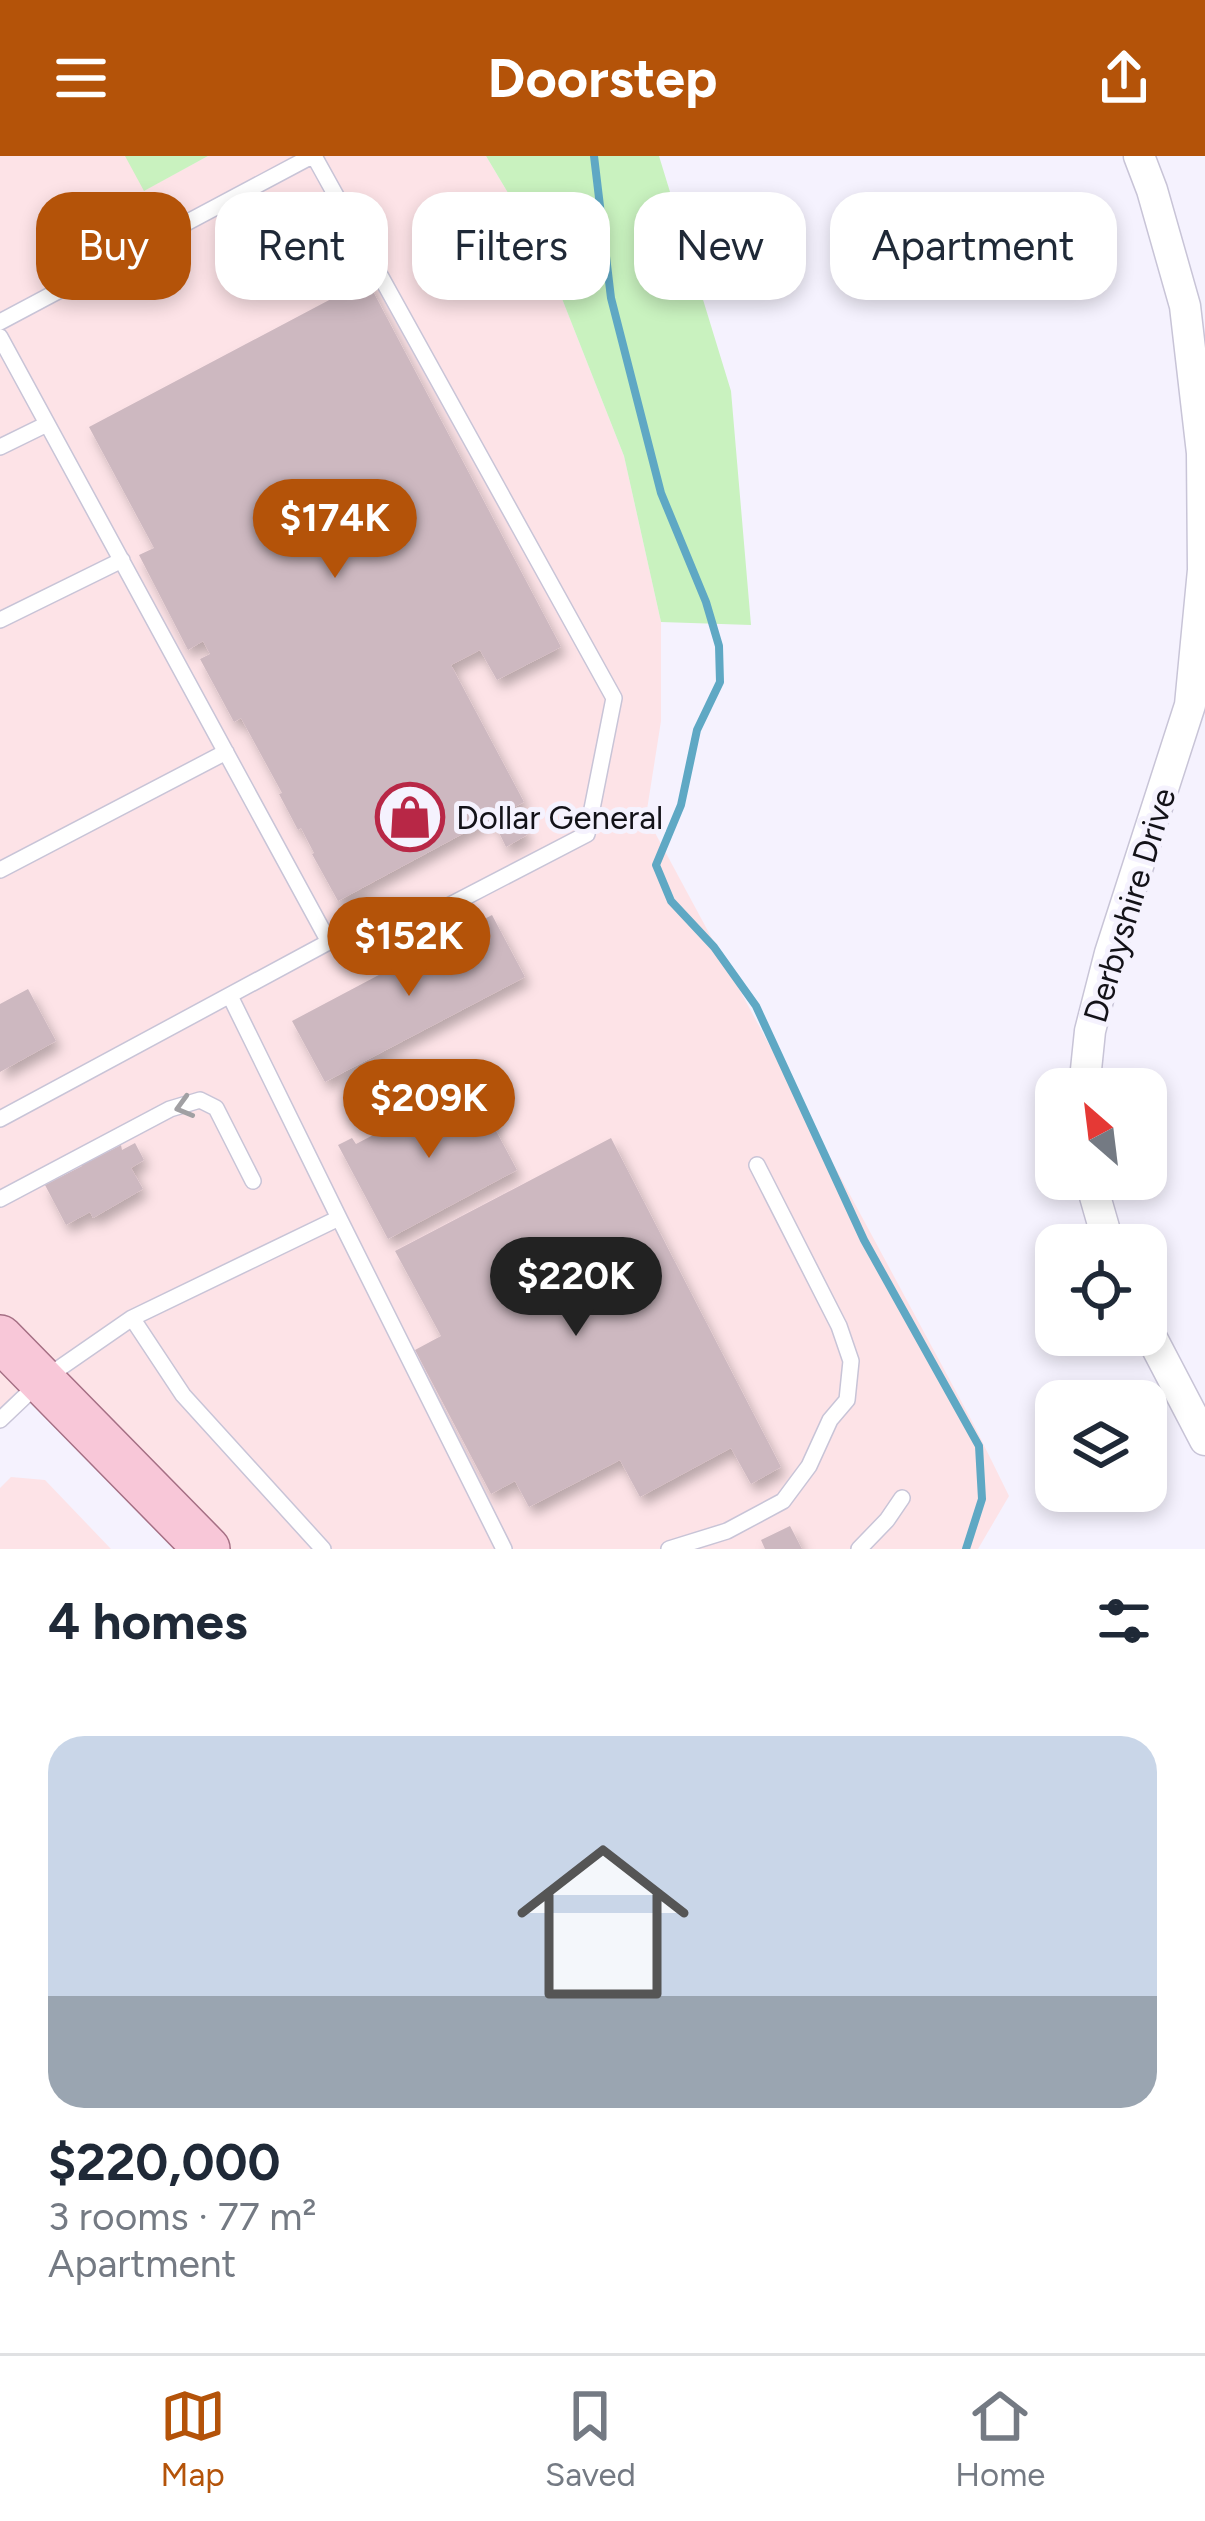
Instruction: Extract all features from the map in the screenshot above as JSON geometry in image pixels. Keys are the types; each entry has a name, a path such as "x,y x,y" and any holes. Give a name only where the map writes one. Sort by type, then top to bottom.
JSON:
{"main road":[{"path":"0,1338 207,1549"}],"street":[{"name":"Derbyshire Drive","path":"1086,1068 1090,1031 1110,953 1190,705 1203,570 1202,453 1185,306 1138,156"},
{"path":"1161,1356 1205,1440"}],"lane":[{"path":"0,322 313,156 614,698 587,834 404,929 349,931 0,1118"},
{"path":"0,337 329,942"},
{"path":"0,447 47,424"},
{"path":"0,620 122,560"},
{"path":"0,871 226,752"},
{"path":"230,996 504,1549"},
{"path":"0,1199 170,1109 200,1100 216,1108 253,1181"},
{"path":"669,1549 727,1531 783,1502 809,1466 830,1420 847,1400 851,1361 839,1326 757,1165"},
{"path":"0,1420 41,1381 132,1318 339,1218"},
{"path":"132,1318 183,1395 323,1549"},
{"path":"859,1549 902,1498"}],"shaded area":[{"path":"0,156 126,156 145,190 208,156 486,156 508,192 412,192 412,300 563,300 624,456 661,622 661,721 646,816 1009,1496 978,1549 207,1549 42,1381 0,1420"},
{"path":"11,1477 45,1480 111,1549 0,1549 0,1488"}],"green space":[{"path":"125,156 208,156 144,191"},
{"path":"486,156 659,156 670,192 634,192 634,300 703,300 731,391 751,625 661,622 624,456 563,300 610,300 610,192 508,192"}],"building":[{"path":"329,300 378,300 561,647 497,680 480,650 451,665 524,802 513,808 527,835 506,847 492,818 338,901 241,718 234,722 200,659 210,654 203,641 188,650 139,555 154,548 89,427"},
{"path":"492,915 525,977 325,1082 292,1021"},
{"path":"28,989 56,1041 0,1072 0,1004"},
{"path":"471,1084 517,1170 388,1239 338,1145 352,1138 356,1144"},
{"path":"611,1138 781,1467 751,1484 731,1448 640,1497 620,1460 529,1507 515,1481 491,1494 415,1350 441,1336 395,1251"},
{"path":"135,1143 144,1160 131,1168 143,1189 93,1218 90,1212 66,1225 45,1185 82,1166 80,1161 88,1157 90,1161"},
{"path":"790,1526 802,1549 765,1549 761,1540"}],"waterway":[{"path":"594,156 611,298 661,493 719,646 720,682 697,730 681,805 656,865 671,901 714,947 756,1006 864,1240 979,1446 982,1499 966,1549"}],"place":[{"name":"Dollar General","path":"410,817"}]}
